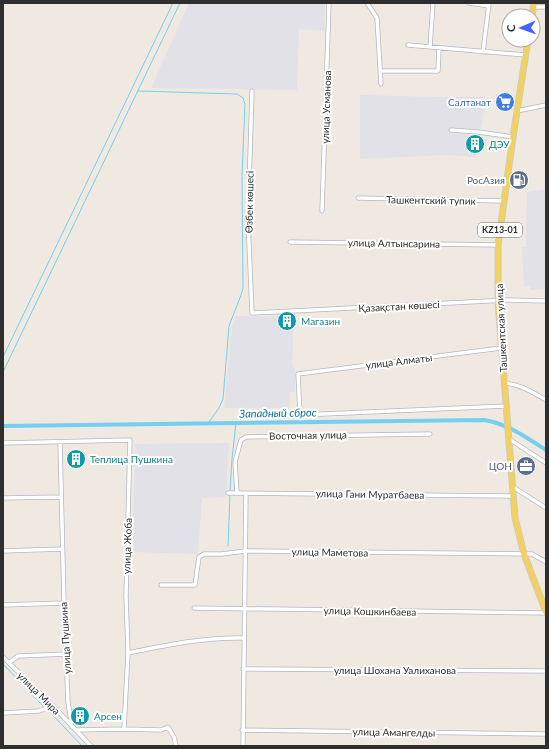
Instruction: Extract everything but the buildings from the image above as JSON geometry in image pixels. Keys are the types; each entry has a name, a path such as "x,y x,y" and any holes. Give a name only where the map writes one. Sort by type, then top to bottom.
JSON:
{"main road":[{"name":"Ташкентская улица","path":"527,48 498,244 498,301 515,518 524,554 546,612"}],"street":[{"name":"улица Усманова","path":"322,211 329,3"},
{"path":"367,3 377,18 381,84"},
{"path":"430,47 433,3"},
{"path":"469,3 489,5 483,52"},
{"path":"534,5 546,7"},
{"path":"408,45 526,55"},
{"path":"380,71 438,71 439,48"},
{"name":"Өзбек көшесі","path":"252,91 248,220 252,313"},
{"path":"517,111 546,105"},
{"path":"452,130 513,137"},
{"name":"Ташкентский тупик","path":"358,198 504,201"},
{"name":"улица Алтынсарина","path":"290,242 498,244"},
{"name":"Қазақстан көшесі","path":"252,313 498,301 546,301"},
{"name":"улица Алматы","path":"300,415 298,374 501,348"},
{"path":"504,383 522,387 546,400"},
{"name":"Восточная улица","path":"300,415 506,406"},
{"name":"Восточная улица","path":"236,493 235,462 241,440 246,437 430,434"},
{"path":"509,436 546,463"},
{"name":"улица Жоба","path":"60,442 130,440 126,596 128,653 124,729"},
{"path":"3,443 60,442"},
{"name":"улица Пушкина","path":"60,442 62,549 68,702 74,728"},
{"path":"512,487 546,508"},
{"name":"улица Гани Муратбаева","path":"228,493 513,496"},
{"path":"243,746 246,493"},
{"path":"3,498 61,497"},
{"path":"3,551 62,549"},
{"name":"улица Маметова","path":"161,585 195,586 199,557 204,554 222,554 245,550 532,554 546,562"},
{"path":"3,605 64,603"},
{"name":"улица Кошкинбаева","path":"194,608 244,610 546,612"},
{"path":"128,653 199,640 244,638"},
{"path":"9,663 18,656 66,654"},
{"name":"улица Мира","path":"3,658 53,706 91,746"},
{"name":"улица Шохана Уалиханова","path":"243,669 546,672"},
{"path":"3,713 39,711 53,706"},
{"path":"74,728 161,730 168,727 174,737 176,746"},
{"name":"улица Амангелды","path":"242,730 546,734"}],"shaded area":[{"path":"189,3 325,3 324,31 299,29 297,90 151,88"},
{"path":"360,95 486,97 481,129 449,128 449,133 479,135 475,157 446,155 360,159"},
{"path":"546,189 546,289 530,290 530,286 524,286 522,247 526,247 527,192"},
{"path":"236,316 293,317 292,364 295,370 295,392 290,392 289,408 224,408 232,327"},
{"path":"229,443 226,497 202,498 198,554 132,552 135,444"}],"waterway":[{"path":"3,357 173,3"},
{"path":"3,372 180,3"},
{"path":"138,91 237,94 243,98 245,104 242,175 243,288 229,326 223,399 219,408 209,422"},
{"name":"Западный сброс","path":"3,426 484,420 509,428 546,450"},
{"path":"230,491 236,422"},
{"path":"228,546 230,494"},
{"path":"3,664 44,707"},
{"path":"47,709 82,746"}],"place":[{"name":"Салтанат","path":"505,102"},
{"name":"ДЭУ","path":"475,144"},
{"name":"РосАзия","path":"519,180"},
{"name":"Магазин","path":"287,321"},
{"name":"Теплица Пушкина","path":"76,459"},
{"name":"ЦОН","path":"526,466"},
{"name":"Арсен","path":"80,716"}]}
